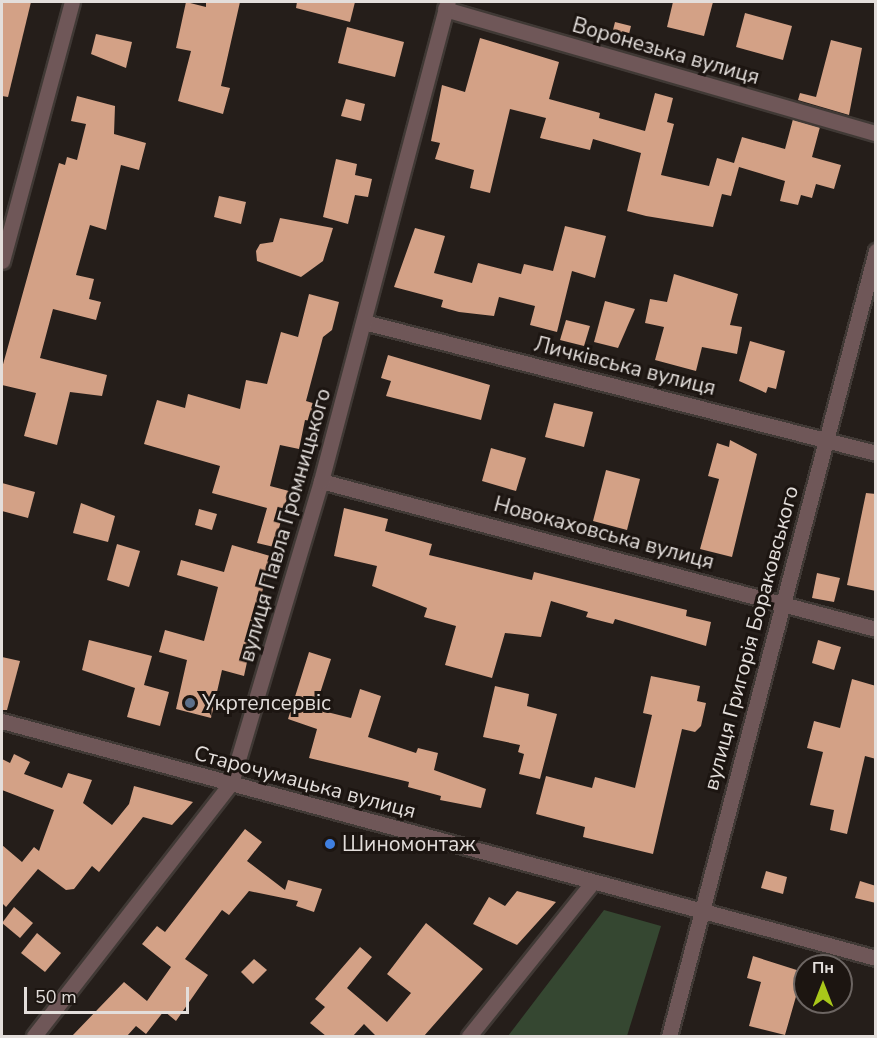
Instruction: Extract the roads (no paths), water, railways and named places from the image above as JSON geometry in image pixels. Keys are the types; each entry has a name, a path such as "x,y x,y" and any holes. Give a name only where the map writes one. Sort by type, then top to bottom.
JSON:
{"street":[{"path":"2,261 72,2"},
{"name":"Воронезька вулиця","path":"446,5 876,133"},
{"name":"вулиця Павла Громницького","path":"34,1036 231,783 321,481 446,5"},
{"name":"вулиця Григорія Бораковського","path":"669,1036 784,602 824,438 876,251"},
{"name":"Личківська вулиця","path":"364,322 876,453"},
{"name":"Новокаховська вулиця","path":"321,481 784,602 876,629"},
{"name":"Старочумацька вулиця","path":"2,721 592,883 876,958"},
{"path":"469,1036 592,883"}],"place":[{"name":"Укртелсервіс","path":"190,703"},
{"name":"Шиномонтаж","path":"330,844"}]}
